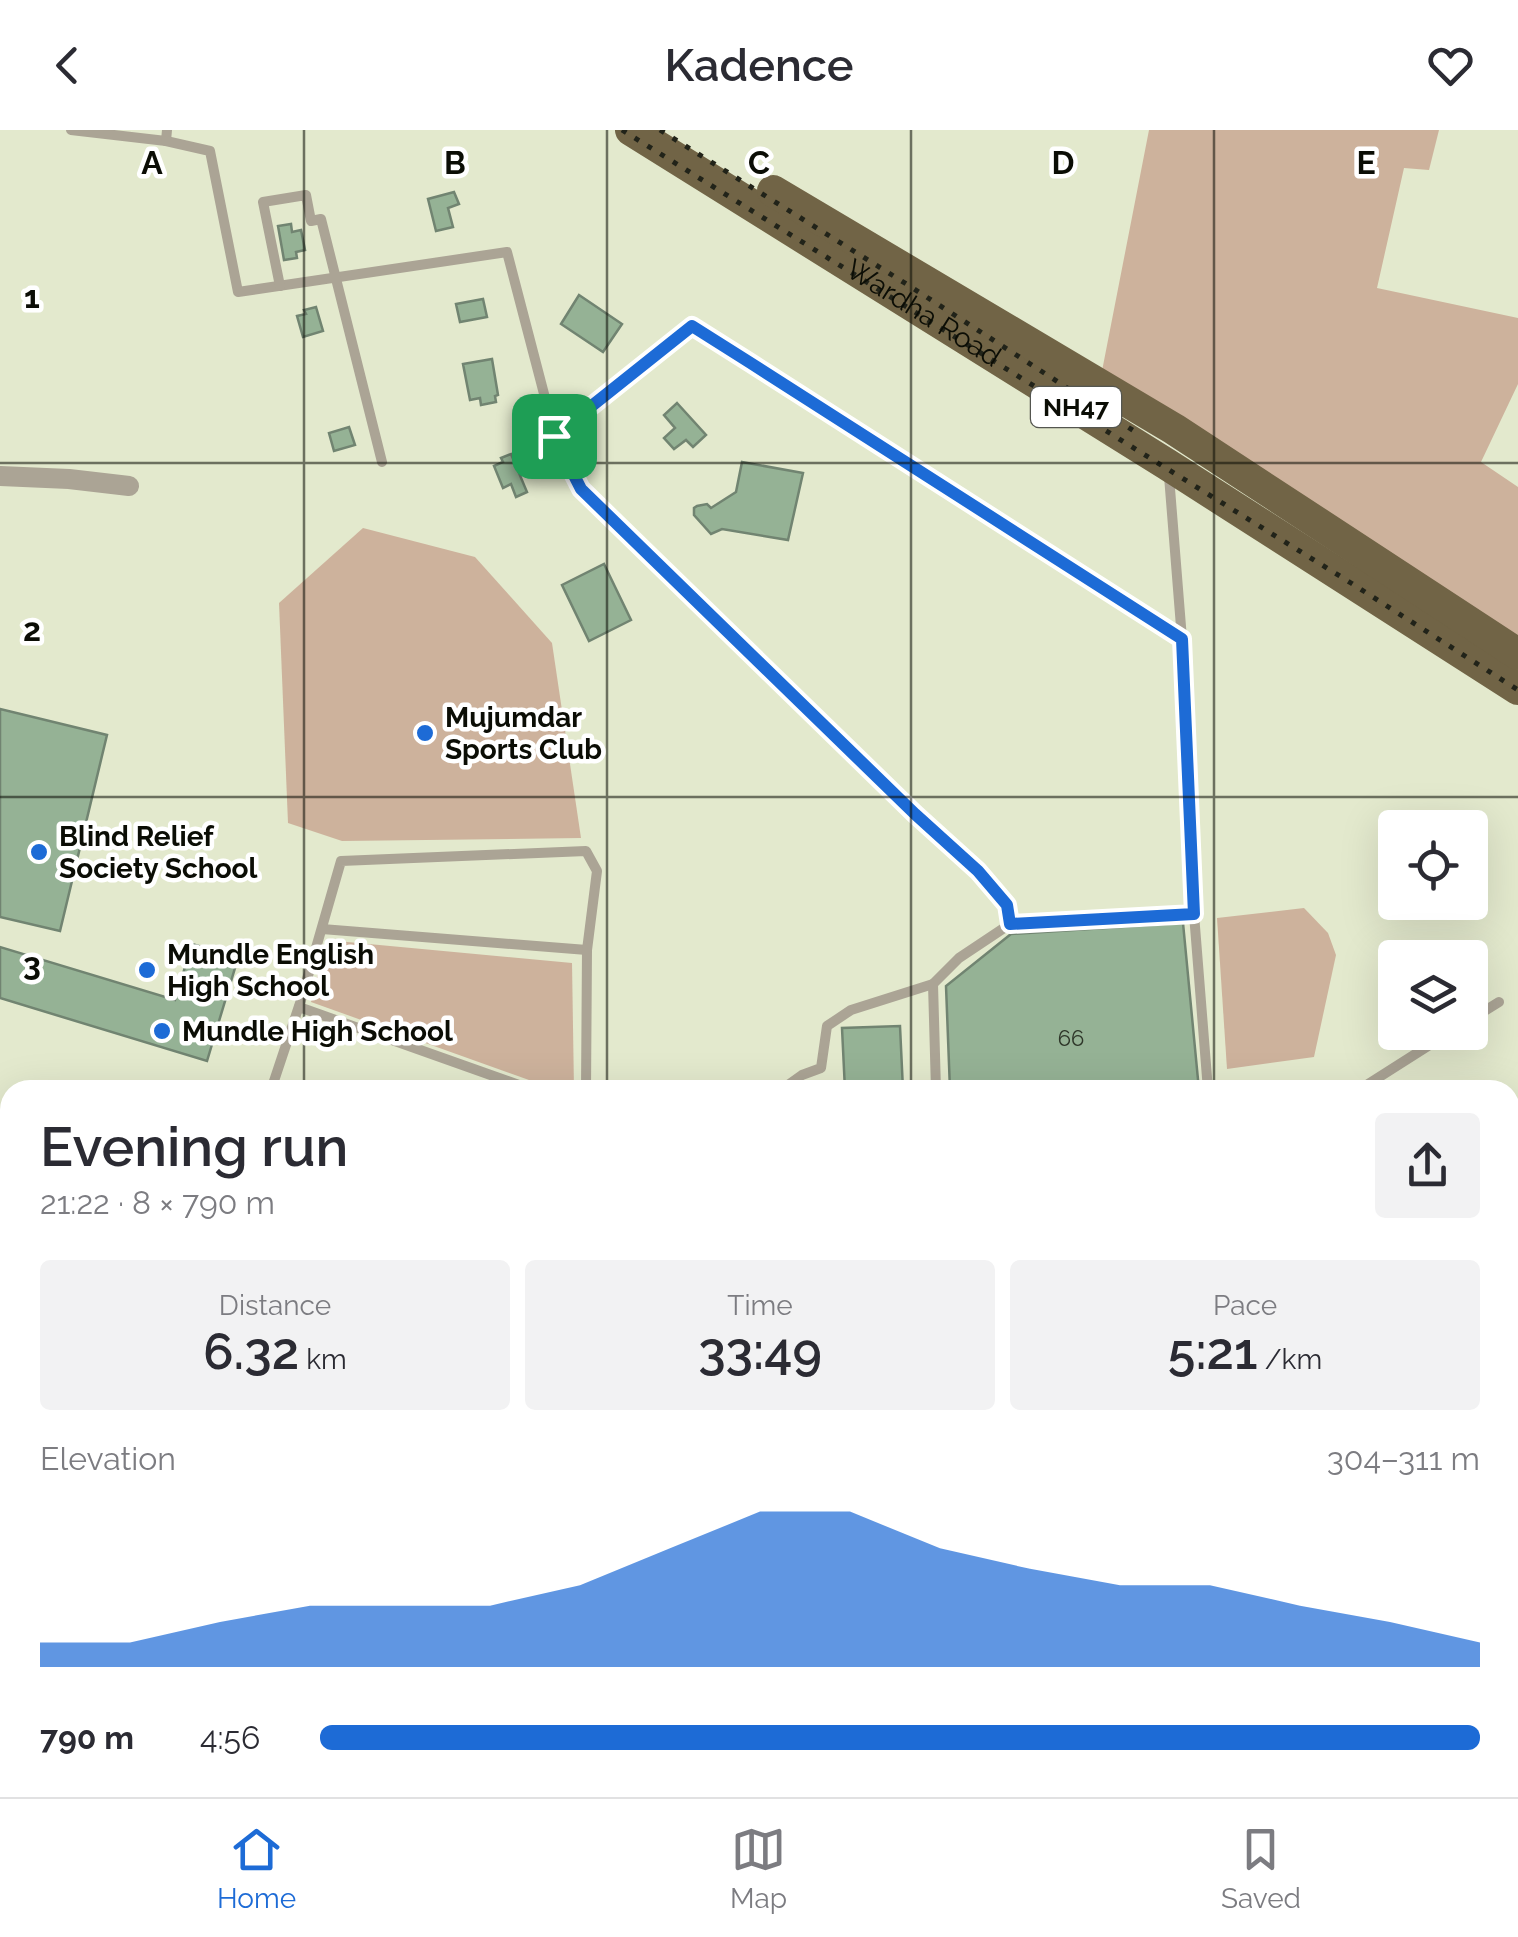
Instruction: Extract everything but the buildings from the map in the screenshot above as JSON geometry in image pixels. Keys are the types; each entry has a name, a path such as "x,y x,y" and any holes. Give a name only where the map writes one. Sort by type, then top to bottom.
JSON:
{"highway":[{"name":"Wardha Road","path":"631,130 770,214 1518,689"},
{"name":"Wardha Road","path":"670,130 1174,429 1518,654"}],"street":[{"path":"0,476 68,478 129,486"}],"lane":[{"path":"71,130 102,136 166,136 210,151 238,292 507,252 554,436 581,489 978,871 1007,905 1010,924"},
{"path":"280,286 263,202 306,195 312,220 320,219 337,277 382,462"},
{"path":"554,436 692,326 1182,639"},
{"path":"1168,466 1207,1080"},
{"path":"273,1080 341,861 586,852 597,871 586,950 586,1080"},
{"path":"794,1080 821,1068 827,1026 851,1010 933,984 959,958 1010,924 1194,914"},
{"path":"322,929 586,950"},
{"path":"933,984 936,1080"},
{"path":"1488,1009 1500,1002"},
{"path":"299,1007 505,1080"},
{"path":"1376,1080 1422,1050"}],"shaded area":[{"path":"1149,130 1439,130 1429,170 1404,168 1377,288 1518,318 1518,384 1481,462 1518,487 1518,643 1102,371"},
{"name":"Mujumdar Sports Club","path":"363,528 475,557 552,643 581,838 342,841 288,823 279,603"},
{"path":"1304,908 1328,933 1336,955 1314,1057 1227,1069 1217,918"},
{"path":"326,940 572,963 574,1080 529,1080 311,1002"}],"railway":[{"path":"622,130 1518,690"},
{"path":"660,130 1137,433"}],"place":[{"name":"Mujumdar Sports Club","path":"425,733"},
{"name":"Blind Relief Society School","path":"39,852"},
{"name":"Mundle English High School","path":"147,970"},
{"name":"Mundle High School","path":"162,1031"}],"route":[{"path":"692,326 1182,639 1194,914 1010,924 1007,905 978,871 581,489 554,436 692,326"}]}
